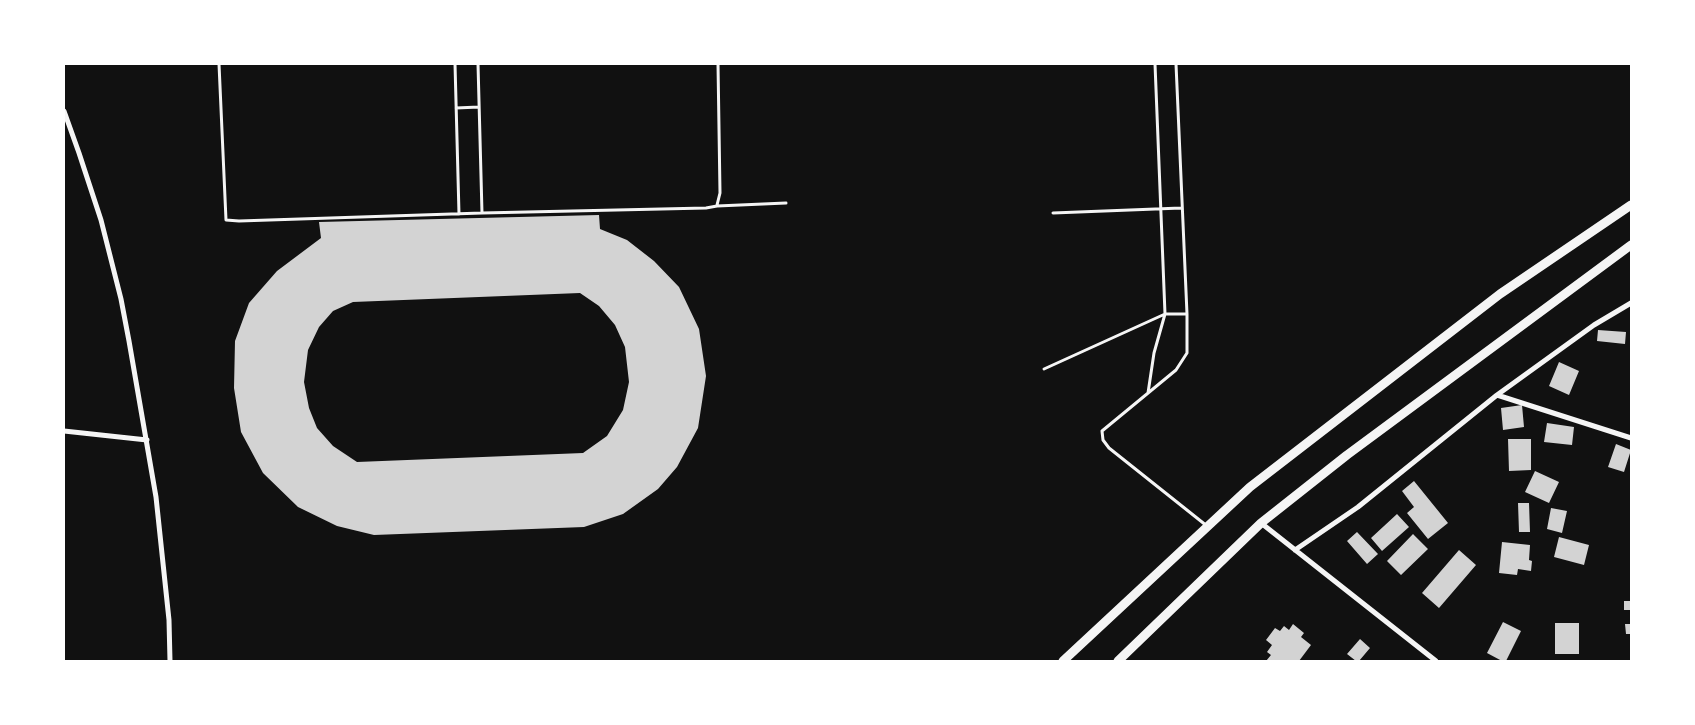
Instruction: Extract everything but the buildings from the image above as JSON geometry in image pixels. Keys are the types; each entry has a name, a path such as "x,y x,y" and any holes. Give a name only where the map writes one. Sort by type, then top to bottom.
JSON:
{"main road":[{"path":"1063,661 1250,487 1500,294 1631,204"},
{"path":"1118,661 1260,523 1347,455 1631,245"}],"street":[{"path":"64,111 91,188 112,265 129,341 164,560 170,661"},
{"path":"1295,550 1358,507 1497,395 1594,324 1631,303"},
{"path":"1497,395 1631,438"},
{"path":"64,431 146,440"},
{"path":"1260,523 1436,661"}],"lane":[{"path":"219,64 226,220 706,208 786,203"},
{"path":"455,64 459,214"},
{"path":"478,64 482,213"},
{"path":"717,206 720,193 718,64"},
{"path":"1148,393 1154,353 1165,314 1155,64"},
{"path":"1176,64 1187,314 1186,353 1176,370 1102,431 1103,440 1109,448 1208,526"},
{"path":"456,108 479,106"},
{"path":"1053,213 1182,208"},
{"path":"1044,369 1165,314 1187,314"}]}
